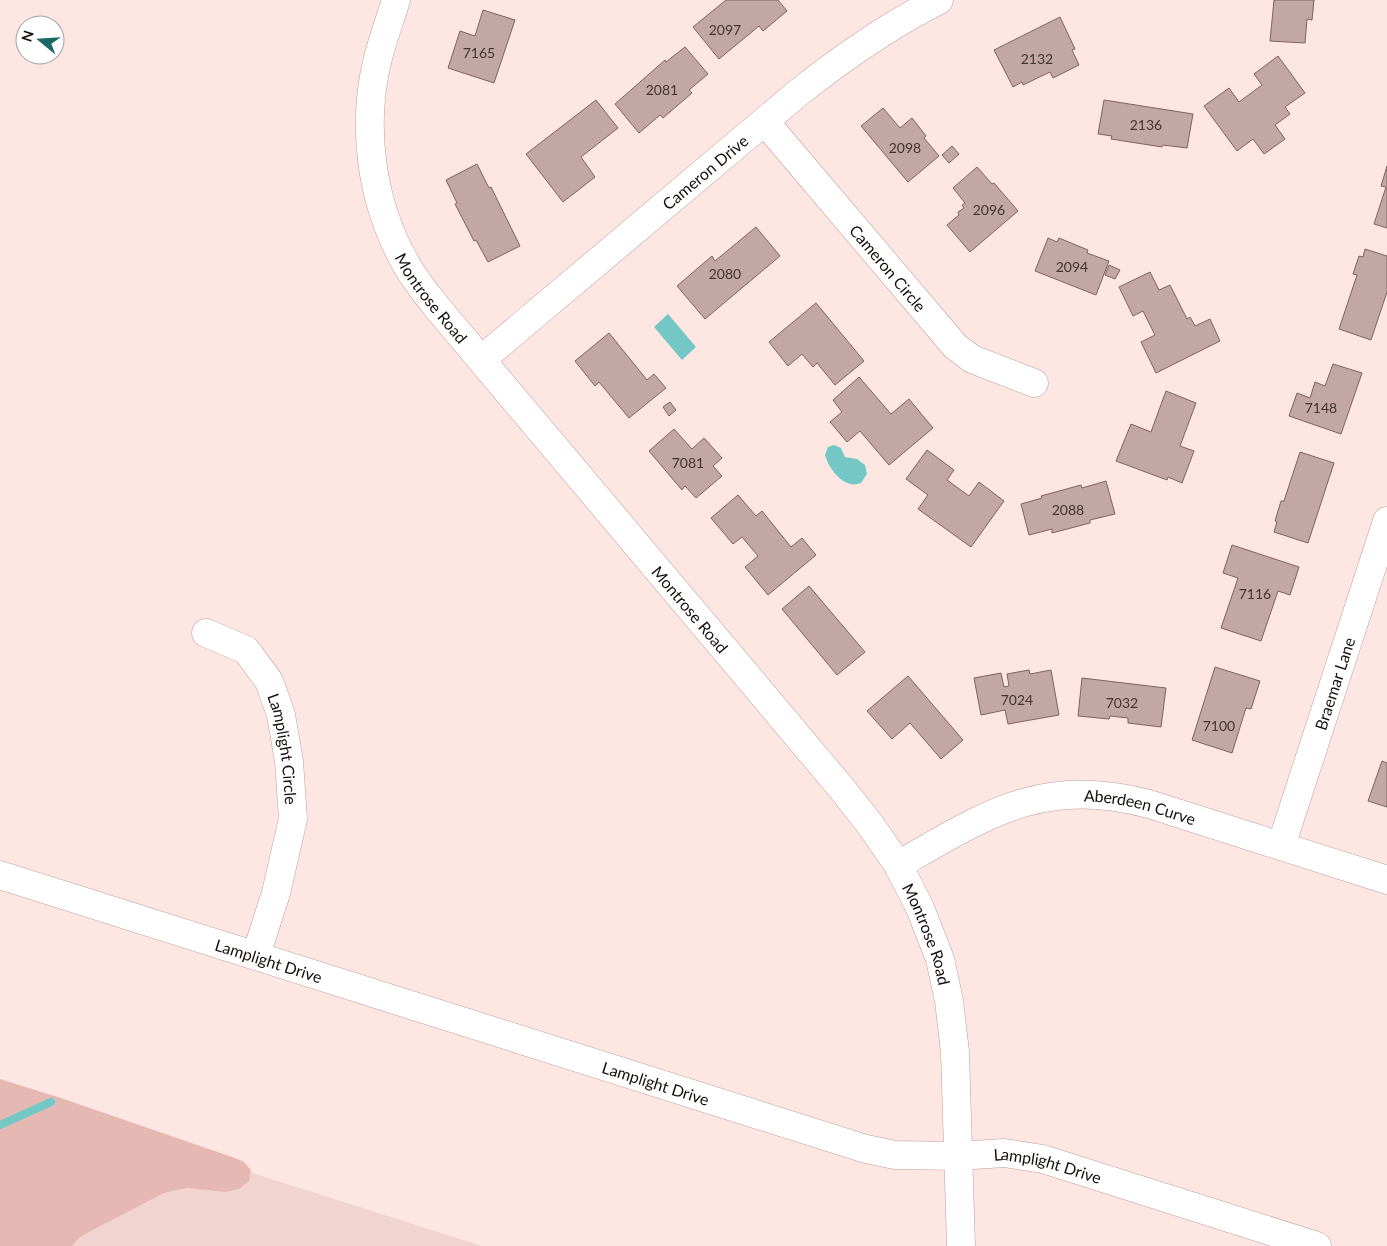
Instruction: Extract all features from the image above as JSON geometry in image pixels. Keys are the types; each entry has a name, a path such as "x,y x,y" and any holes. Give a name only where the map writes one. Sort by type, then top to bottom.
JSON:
{"street":[{"name":"Montrose Road","path":"396,0 377,62 371,103 371,141 378,192 389,228 407,266 435,305 843,790 872,827 898,865 920,908 940,959 949,1001 955,1052 961,1246"},
{"name":"Cameron Drive","path":"482,359 798,93 857,48 905,18 939,0"},
{"name":"Cameron Circle","path":"765,122 955,346 967,356 982,364 1034,383"},
{"name":"Braemar Lane","path":"1280,846 1387,521"},
{"name":"Lamplight Circle","path":"206,633 246,650 269,681 281,715 289,761 293,819 276,893 256,955"},
{"name":"Aberdeen Curve","path":"898,865 960,830 1010,806 1073,794 1103,795 1132,800 1387,880"},
{"name":"Lamplight Drive","path":"0,875 866,1149 895,1156 959,1156 1004,1153 1043,1159 1317,1246"}],"shaded area":[{"path":"0,1079 235,1158 244,1162 251,1170 249,1181 239,1189 225,1192 188,1188 162,1194 89,1232 79,1238 72,1246 0,1246"},
{"path":"0,1092 57,1111 482,1246 0,1246"}],"water":[{"path":"668,314 696,347 682,360 654,327"},
{"path":"834,445 841,448 845,457 857,459 865,465 867,474 861,483 849,484 834,472 825,455 828,447"}],"building":[{"path":"726,0 778,0 787,11 763,31 759,26 719,59 693,27"},
{"path":"1274,0 1314,0 1312,20 1307,19 1305,43 1270,41"},
{"path":"483,10 515,20 494,83 448,68 460,31 475,36"},
{"path":"1060,17 1075,49 1072,50 1079,65 1053,78 1050,72 1023,85 1022,82 1013,87 994,50"},
{"path":"685,47 708,74 689,90 692,93 663,118 660,115 639,133 615,104 665,60 666,62"},
{"path":"1278,56 1305,93 1285,107 1290,114 1275,125 1285,139 1264,154 1253,139 1237,151 1204,106 1229,88 1239,102 1262,85 1254,74"},
{"path":"596,100 618,128 581,157 595,177 563,202 526,154"},
{"path":"1104,100 1193,114 1187,148 1163,145 1162,147 1111,139 1112,136 1098,134"},
{"path":"883,108 900,128 912,118 926,136 924,138 939,156 908,182 861,126"},
{"path":"952,146 959,154 949,163 942,155"},
{"path":"477,164 489,188 491,187 520,246 488,262 476,240 474,241 455,204 457,203 446,180"},
{"path":"1387,166 1387,228 1374,224 1386,187 1381,186"},
{"path":"977,167 992,184 994,183 1018,211 970,252 947,225 959,215 958,212 964,208 962,205 965,203 953,188"},
{"path":"756,227 780,256 705,319 677,286 712,256 715,261"},
{"path":"1048,238 1057,242 1059,238 1088,250 1087,253 1109,261 1096,295 1035,271"},
{"path":"1365,249 1387,256 1387,292 1371,340 1339,329 1357,275 1353,274 1359,256 1363,257"},
{"path":"1109,265 1120,270 1115,279 1105,275"},
{"path":"1150,272 1159,290 1170,285 1187,319 1190,317 1195,326 1210,319 1220,341 1156,373 1141,342 1155,335 1143,311 1133,316 1119,287"},
{"path":"816,303 864,361 835,385 817,363 813,367 802,354 788,366 769,342"},
{"path":"609,333 647,380 654,374 666,388 629,418 599,382 595,386 575,361"},
{"path":"1333,364 1362,373 1341,434 1289,416 1297,393 1310,398 1315,382 1325,386"},
{"path":"859,377 891,414 909,399 933,428 889,465 860,431 847,442 830,422 842,412 833,400"},
{"path":"1166,391 1196,403 1180,446 1194,451 1182,483 1168,477 1167,480 1116,461 1131,424 1151,432"},
{"path":"670,402 676,410 669,416 663,407"},
{"path":"674,429 692,449 704,438 722,458 713,466 722,476 696,498 685,486 682,490 649,451"},
{"path":"927,450 954,470 947,480 969,496 979,482 1004,501 971,547 918,509 928,495 906,479"},
{"path":"1300,452 1334,463 1308,543 1274,532 1281,501 1284,501"},
{"path":"1106,481 1115,514 1052,533 1052,529 1029,535 1021,504 1042,498 1041,496 1081,485 1082,488"},
{"path":"738,495 756,516 762,511 791,547 802,538 816,555 768,595 745,567 758,556 742,537 733,544 711,518"},
{"path":"1232,545 1299,567 1290,595 1278,591 1261,641 1221,628 1238,578 1223,573"},
{"path":"809,586 865,652 837,675 782,609"},
{"path":"1215,667 1260,681 1251,709 1246,708 1232,753 1192,740"},
{"path":"1029,670 1030,674 1051,670 1059,715 1008,724 1005,710 981,715 974,678 1001,673 1004,687 1009,686 1007,674"},
{"path":"908,676 963,740 941,759 910,723 892,739 867,711"},
{"path":"1082,678 1166,688 1161,727 1128,723 1128,718 1110,716 1109,719 1078,716"},
{"path":"1382,761 1387,763 1387,807 1368,801"}],"waterway":[{"path":"0,1125 51,1102"}]}
